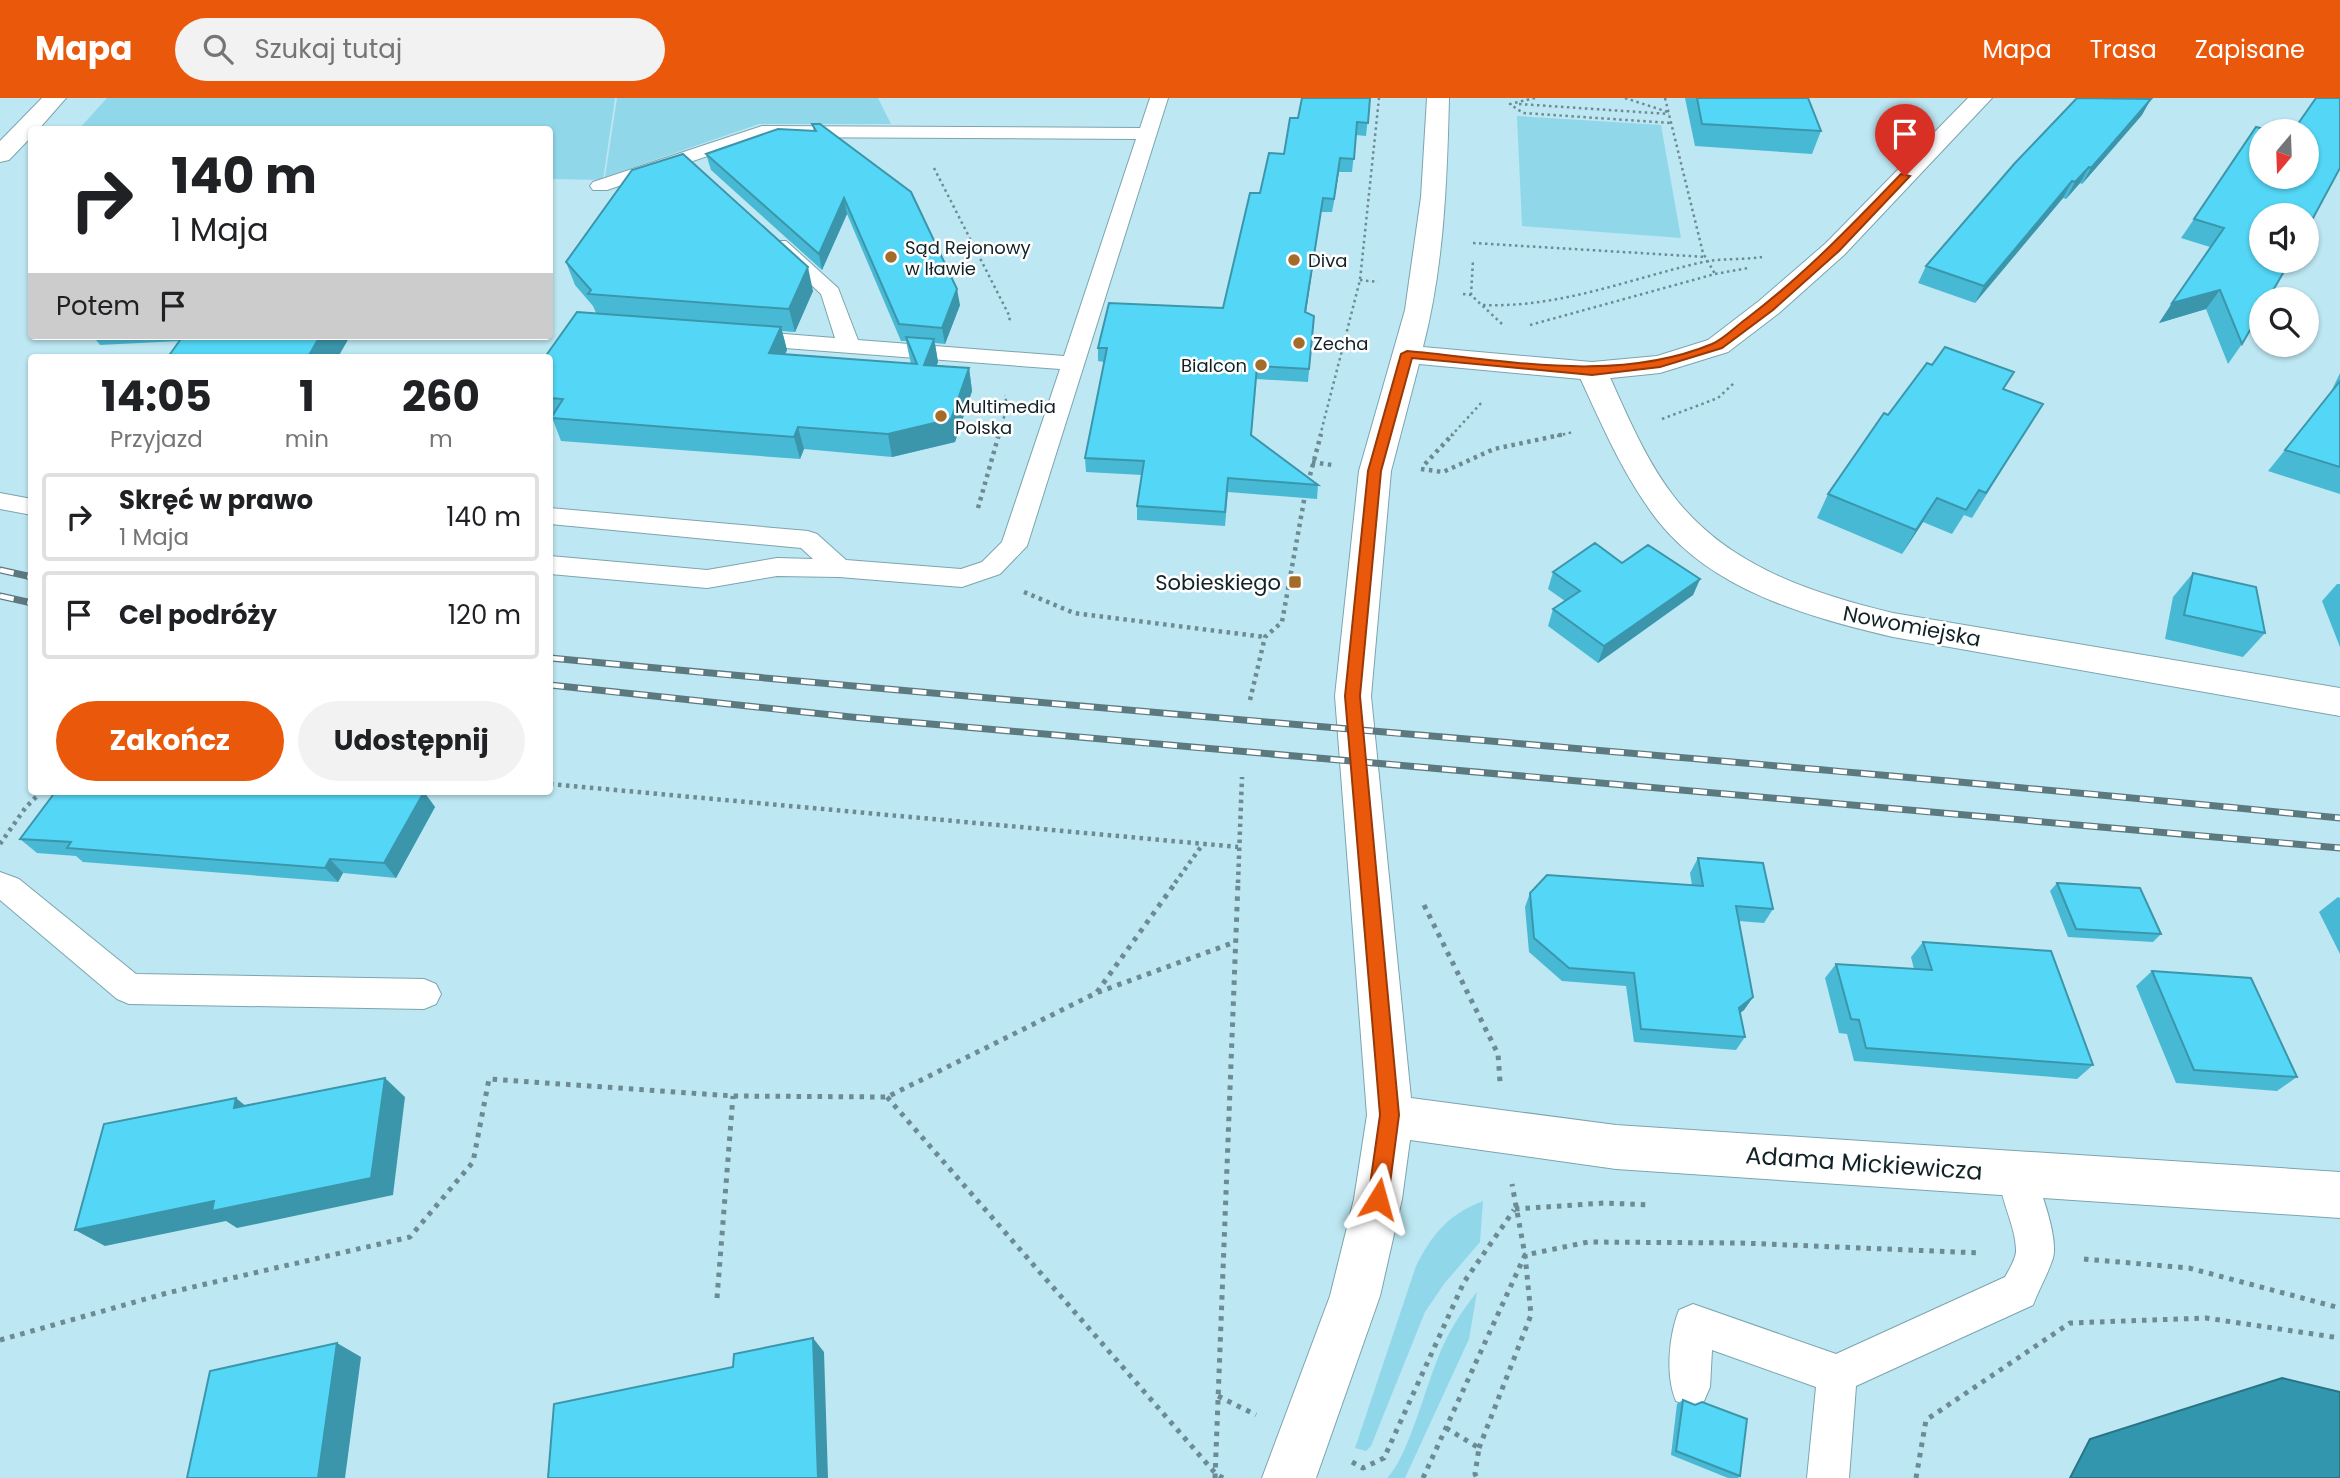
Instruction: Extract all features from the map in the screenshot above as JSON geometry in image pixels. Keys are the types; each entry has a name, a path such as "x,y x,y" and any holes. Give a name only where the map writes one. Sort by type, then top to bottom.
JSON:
{"street":[{"path":"0,155 55,98"},
{"path":"1289,1478 1355,1296 1378,1199 1390,1115 1353,696 1375,471 1419,310 1434,197 1438,98"},
{"path":"1407,354 1503,365 1592,371 1660,364 1718,346 1769,307 1835,248 1981,98"},
{"name":"Nowomiejska","path":"1592,371 1649,483 1673,516 1727,566 1766,585 1826,609 1893,625 2340,702"},
{"name":"Adama Mickiewicza","path":"1390,1115 1437,1125 1616,1147 2340,1195"}],"lane":[{"path":"553,565 707,579 777,567 839,568 962,578 991,568 1014,546 1158,98"},
{"path":"600,186 762,131 1146,134"},
{"path":"683,158 702,175"},
{"path":"761,229 831,292 849,346"},
{"path":"726,336 1073,363"},
{"path":"0,500 28,506"},
{"path":"553,516 808,540 839,568"},
{"path":"0,886 8,888 129,989 424,994"},
{"path":"1690,1387 1693,1324 1837,1374 2019,1291 2035,1255 2031,1223 2016,1173"},
{"path":"1828,1478 1837,1374"}],"path":[{"path":"1250,700 1265,637 1282,622 1312,462 1360,280 1379,98"},
{"path":"1510,98 1511,104 1523,113 1671,123"},
{"path":"1511,104 1535,98"},
{"path":"1625,98 1669,113"},
{"path":"1665,98 1707,259 1715,274"},
{"path":"1511,104 1669,113"},
{"path":"1473,243 1707,259 1747,260 1766,256"},
{"path":"1482,305 1545,304 1707,259"},
{"path":"1509,330 1715,274 1760,266"},
{"path":"1471,295 1509,330"},
{"path":"1413,477 1494,388 1503,365 1509,330"},
{"path":"1420,469 1443,472 1494,449 1577,432"},
{"path":"1218,1477 1242,777"},
{"path":"553,784 1238,847"},
{"path":"0,844 26,807 38,795"},
{"path":"1096,993 1203,844"},
{"path":"1422,899 1498,1054 1503,1131"},
{"path":"0,1340 167,1293 410,1237 473,1162 489,1079 733,1096 887,1097 1096,993 1236,942"},
{"path":"717,1298 733,1096"},
{"path":"887,1097 1218,1477"},
{"path":"1474,1477 1479,1448 1531,1315 1525,1255 1515,1209"},
{"path":"1525,1255 1588,1242 1741,1242 2035,1255 2189,1269 2340,1308"},
{"path":"1423,1478 1525,1255"},
{"path":"1916,1478 1926,1420 2070,1322 2206,1318 2340,1338"},
{"path":"1446,1428 1479,1448"}],"shaded area":[{"path":"107,98 615,98 603,180 553,179 553,126 82,126"},
{"path":"617,98 878,98 891,124 759,124 605,177"},
{"path":"1517,116 1661,125 1681,238 1522,226"},
{"path":"1483,1201 1480,1242 1444,1284 1425,1312 1371,1446 1366,1451 1355,1448 1416,1266 1428,1244 1443,1226 1460,1212"},
{"path":"1477,1292 1469,1339 1405,1478 1387,1478 1409,1440 1446,1340"},
{"path":"2282,1378 2340,1392 2340,1478 2070,1478 2090,1439"}],"building":[{"path":"1302,98 1370,98 1368,123 1357,122 1354,159 1340,158 1334,199 1323,198 1305,312 1314,316 1309,369 1257,366 1251,435 1318,485 1228,478 1225,512 1137,506 1144,461 1085,458 1107,348 1098,348 1109,303 1223,308 1250,193 1260,193 1269,153 1284,154 1290,118 1298,118"},
{"path":"1697,98 1808,98 1821,131 1702,124"},
{"path":"2077,98 2151,99 2091,168 2075,182 2072,181 1984,286 1926,266 2015,163"},
{"path":"2316,98 2340,98 2340,168 2319,207 2319,203 2249,203 2249,273 2283,273 2275,287 2249,287 2249,332 2242,344 2220,290 2172,303 2224,228 2194,219 2249,137 2249,189 2319,189 2319,119 2301,119"},
{"name":"Sąd Rejonowy w Iławie","path":"812,124 820,124 911,192 957,289 942,328 899,324 844,198 819,254 706,154 778,129 816,131"},
{"path":"683,154 808,267 789,309 588,294 591,290 566,262 632,170"},
{"path":"577,312 781,327 769,353 917,364 906,337 934,339 924,365 969,368 951,419 888,434 798,427 794,437 553,418 563,399 553,398 553,354 547,354"},
{"path":"180,340 318,340 310,354 170,354"},
{"path":"1945,347 2014,372 2003,389 2043,404 1986,493 1979,490 1966,510 1937,498 1916,530 1828,494 1884,413 1888,415 1927,363 1932,365"},
{"path":"2340,381 2340,467 2285,450"},
{"path":"1595,543 1622,563 1648,545 1700,579 1604,646 1553,609 1580,591 1553,572"},
{"path":"2193,573 2256,587 2265,633 2184,615"},
{"path":"53,795 422,795 384,863 330,859 325,868 67,848 71,842 20,839"},
{"path":"1698,858 1763,863 1773,909 1736,906 1753,997 1739,1008 1745,1037 1641,1029 1634,973 1569,968 1534,938 1530,893 1547,875 1703,886"},
{"path":"2057,883 2140,888 2161,934 2076,929"},
{"path":"1923,942 2051,951 2093,1065 1866,1048 1859,1020 1851,1019 1836,964 1932,970"},
{"path":"2152,971 2251,978 2297,1077 2194,1070"},
{"path":"385,1078 371,1178 212,1211 214,1201 75,1230 104,1124 236,1098 234,1108"},
{"path":"813,1338 818,1478 548,1478 554,1404 733,1367 734,1354"},
{"path":"337,1343 318,1478 187,1478 210,1371"},
{"path":"1683,1400 1695,1405 1702,1402 1747,1419 1740,1476 1676,1451"}],"railway":[{"path":"0,570 28,576"},
{"path":"0,596 28,602"},
{"path":"553,658 2340,818"},
{"path":"553,685 851,717 2340,848"}],"place":[{"name":"Sąd Rejonowy w Iławie","path":"891,257"},
{"name":"Diva","path":"1294,260"},
{"name":"Zecha","path":"1299,343"},
{"name":"Bialcon","path":"1261,365"},
{"name":"Multimedia Polska","path":"941,416"},
{"name":"Sobieskiego","path":"1295,582"}],"route":[{"path":"1378,1199 1390,1115 1353,696 1375,471 1407,354 1503,365 1592,371 1660,364 1718,346 1769,307 1835,248 1905,176"}]}
